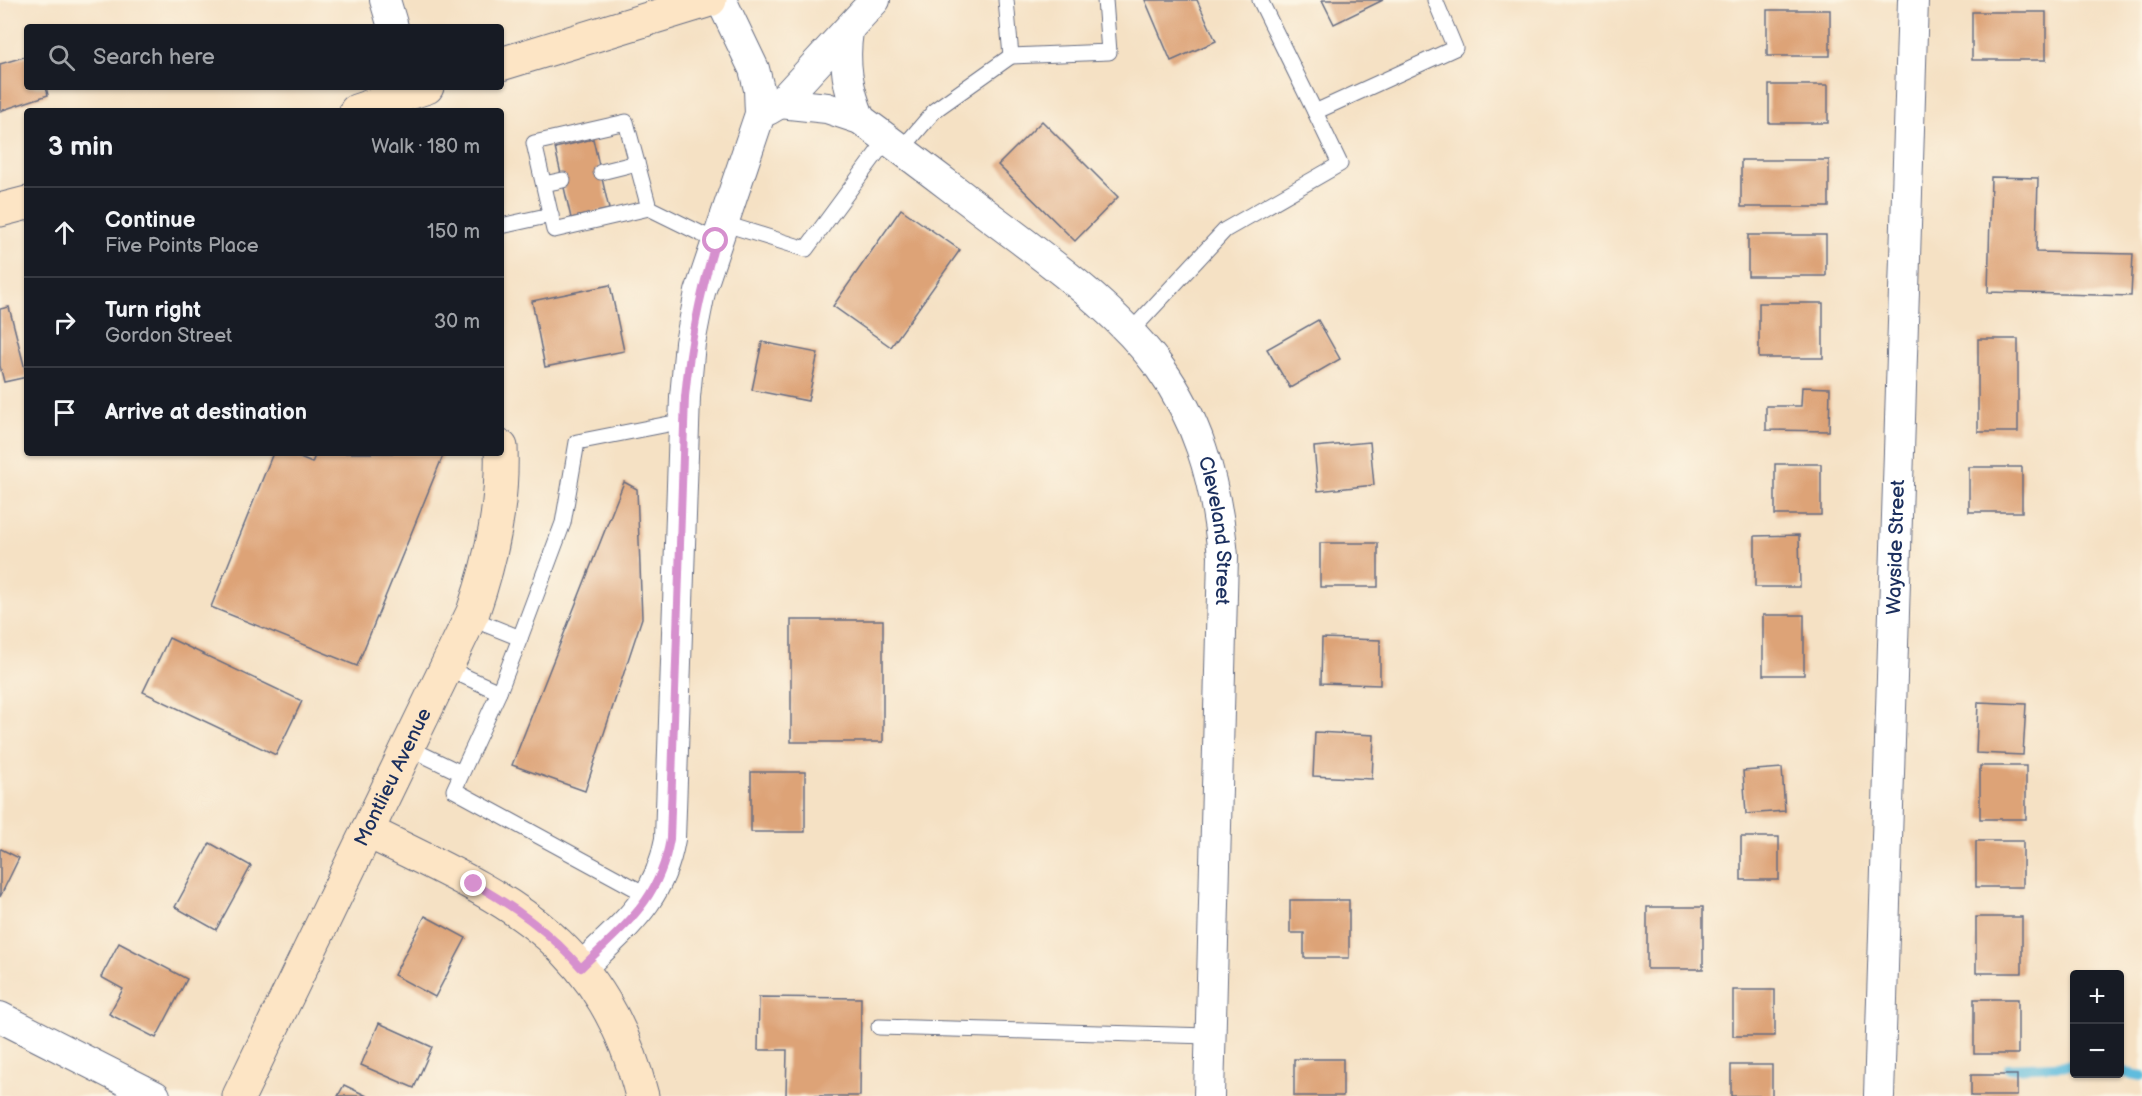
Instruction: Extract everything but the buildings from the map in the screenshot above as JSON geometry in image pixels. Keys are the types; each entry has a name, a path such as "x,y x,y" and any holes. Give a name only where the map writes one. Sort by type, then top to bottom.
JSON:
{"street":[{"path":"385,0 392,24"},
{"path":"504,63 710,0"},
{"path":"722,0 770,109"},
{"path":"581,968 643,906 666,864 670,839 684,422 690,344 700,292 719,232 770,109 848,32 875,0"},
{"name":"Wayside Street","path":"1879,1096 1913,0"},
{"path":"848,32 845,65 847,82 860,119"},
{"path":"367,108 416,94"},
{"name":"Cleveland Street","path":"770,109 827,108 860,119 1070,277 1131,331 1155,359 1189,417 1212,476 1223,555 1209,1096"},
{"path":"0,210 24,204"},
{"name":"Montlieu Avenue","path":"239,1096 470,618 487,571 496,530 502,485 501,456"},
{"path":"367,831 502,899 558,941 581,968 616,1025 642,1096"},
{"path":"0,1017 155,1096"}],"lane":[{"path":"1006,0 1011,56"},
{"path":"649,208 626,122 534,143 554,230 649,208 719,232 806,249 894,144 935,110 1011,56 1109,52 1105,0"},
{"path":"1131,331 1225,230 1340,164 1260,0"},
{"path":"1315,112 1455,48 1435,0"},
{"path":"601,171 637,163"},
{"path":"544,184 563,180"},
{"path":"504,225 551,215"},
{"path":"650,896 454,790 500,692 563,523 577,442 684,422"},
{"path":"470,618 520,638"},
{"path":"446,668 500,692"},
{"path":"407,747 462,773"},
{"path":"879,1027 1210,1036"}],"waterway":[{"path":"2009,1068 2070,1065"},
{"path":"2124,1073 2142,1076"}],"route":[{"path":"474,884 502,899 532,920 558,941 581,968 643,906 657,886 666,864 670,839 685,397 690,344 700,292 716,241"}]}
